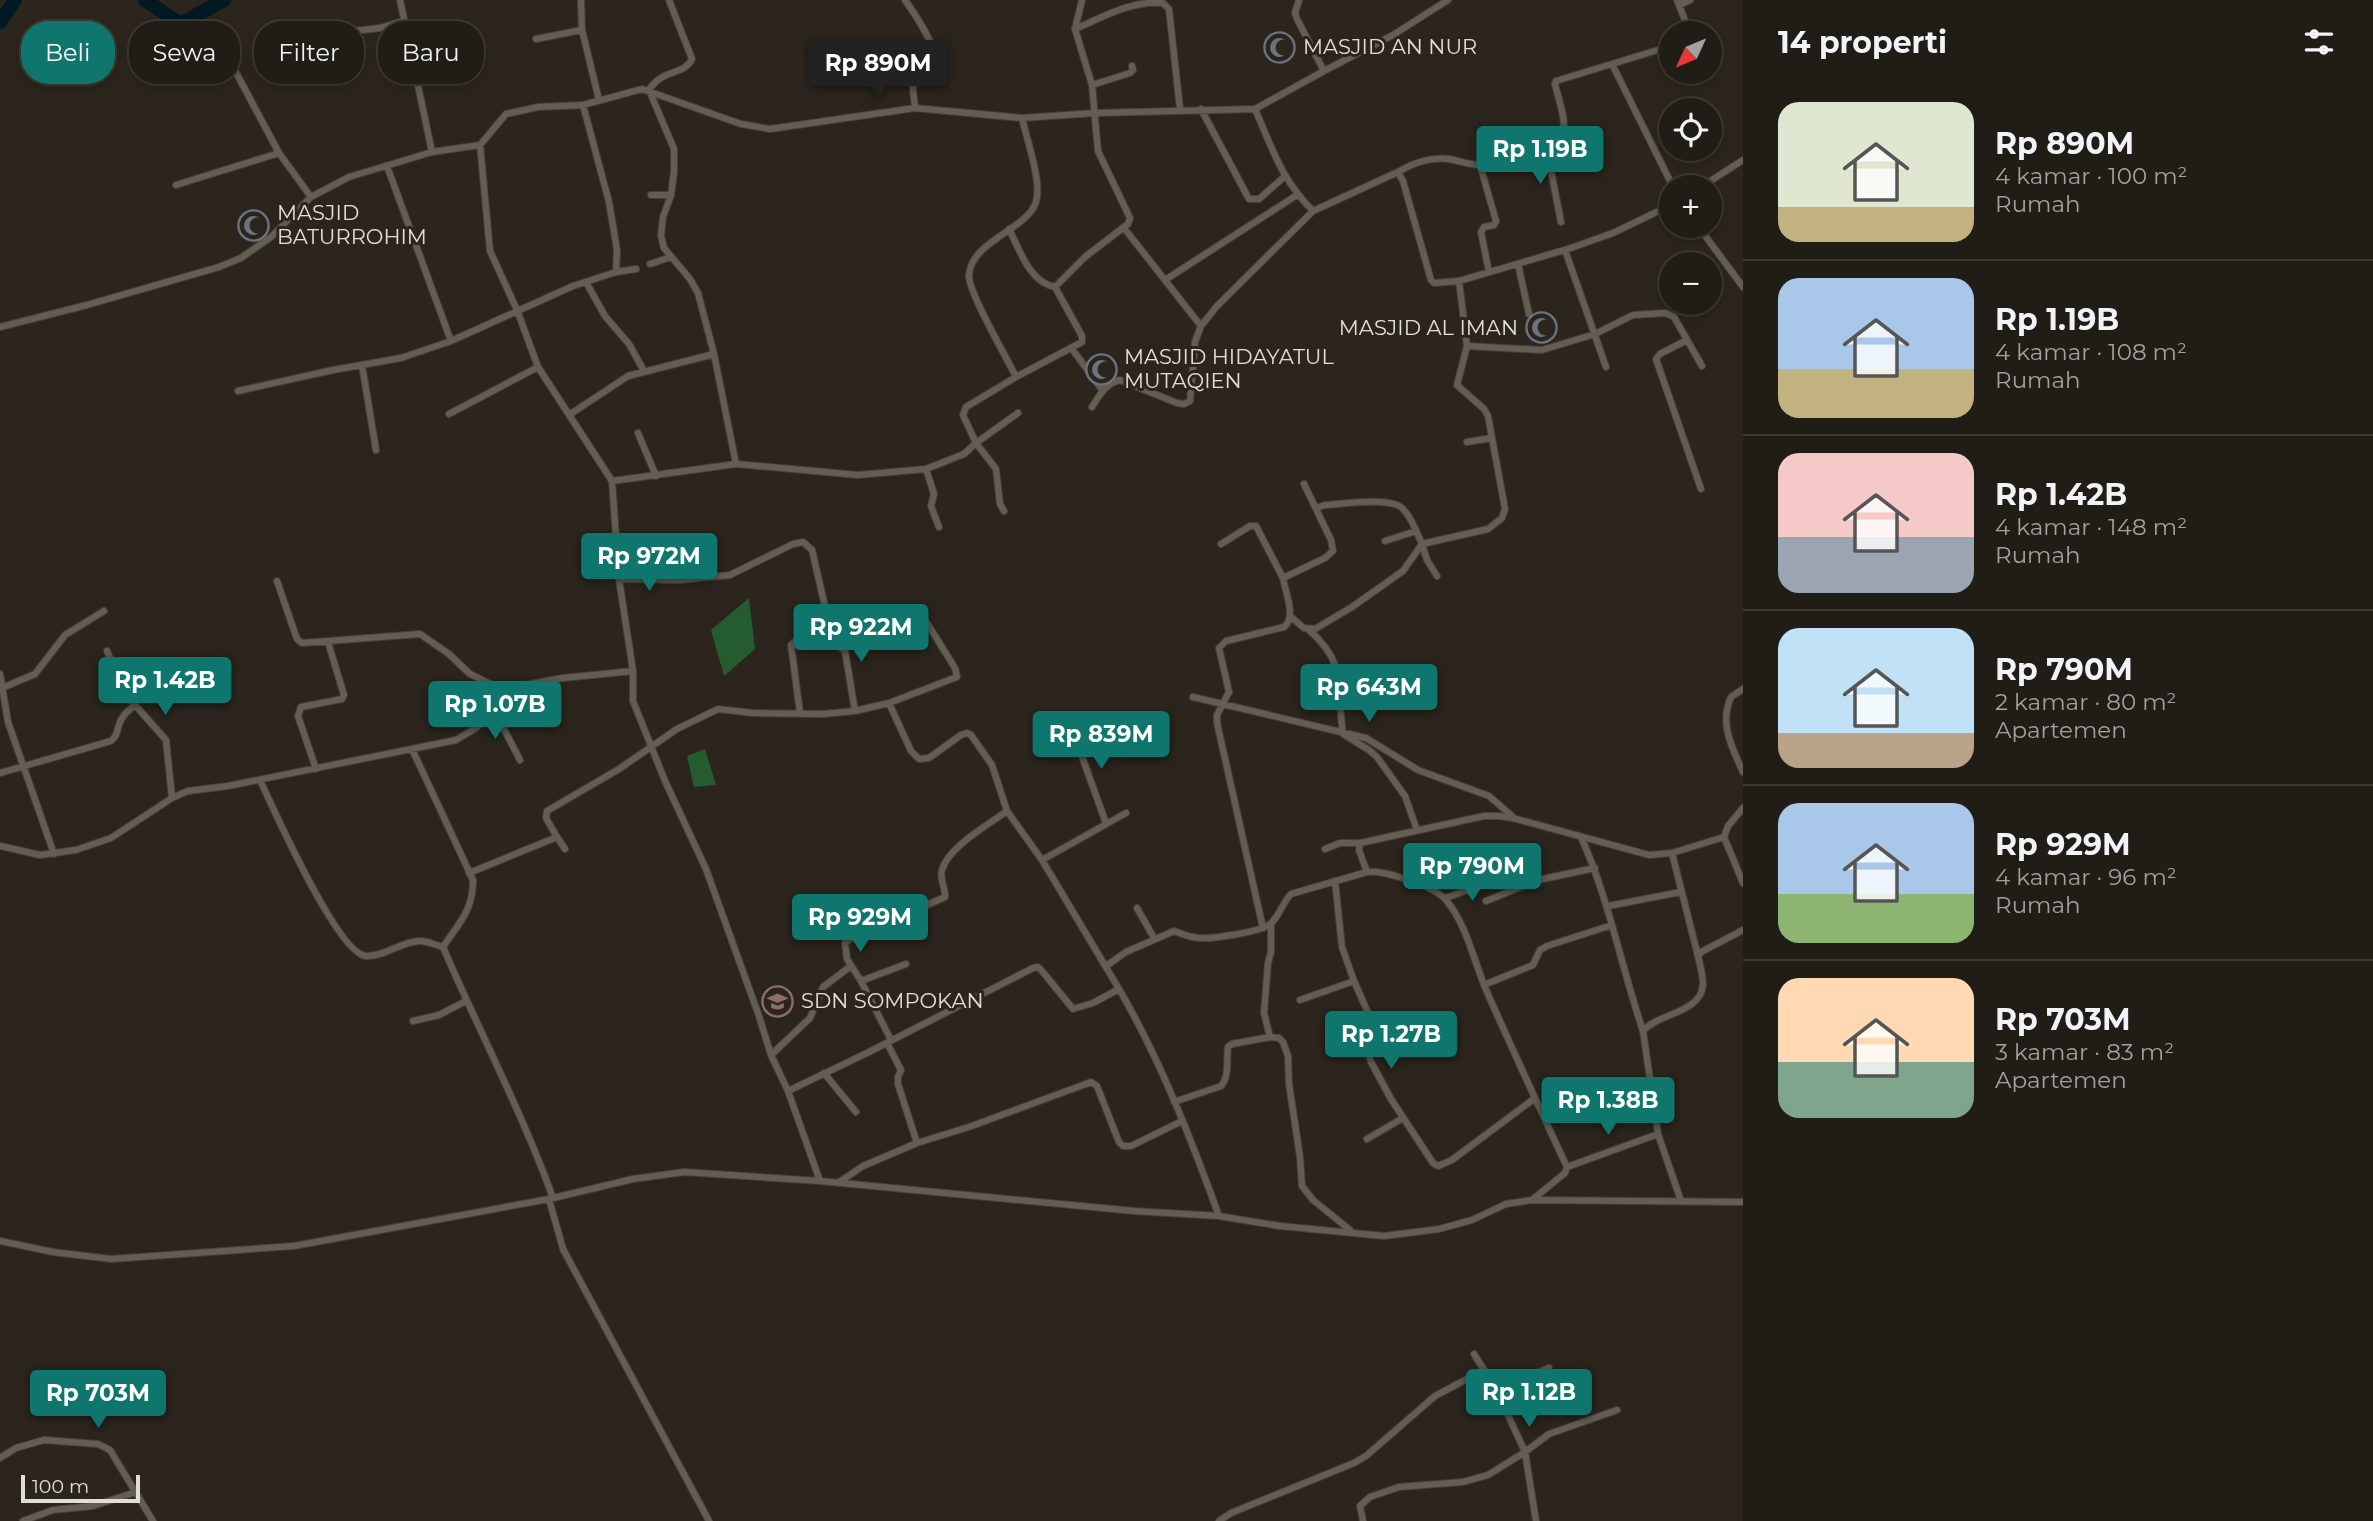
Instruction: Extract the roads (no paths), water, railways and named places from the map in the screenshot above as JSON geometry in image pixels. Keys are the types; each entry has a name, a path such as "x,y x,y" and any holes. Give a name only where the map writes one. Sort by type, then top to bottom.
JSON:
{"street":[{"path":"400,0 403,21"},
{"path":"581,0 582,30 599,100"},
{"path":"649,90 661,76 684,69 692,59 669,0"},
{"path":"905,0 932,45 935,60 931,68 916,77 913,82 915,108"},
{"path":"1055,287 1086,257 1124,228 1130,218 1098,150 1092,85 1075,29 1082,0"},
{"path":"1298,0 1295,13 1297,19 1324,71"},
{"path":"0,327 87,305 219,267 241,258 271,237 311,197 349,177 432,152 480,145 506,114 538,107 583,104 631,91 649,90 741,124 770,129 915,108 1022,118 1181,109 1255,109 1394,35 1448,0"},
{"path":"1685,21 1678,3 1690,0"},
{"path":"1075,29 1122,9 1146,3 1163,3 1169,9 1181,109"},
{"path":"536,39 582,30"},
{"path":"1092,407 1102,391 1114,381 1123,379 1151,394 1184,404 1190,401 1195,342 1201,326 1217,306 1313,211 1423,161 1445,159 1480,165 1497,164 1546,145 1558,138 1564,127 1555,82 1659,50"},
{"path":"1612,64 1667,175"},
{"path":"1092,85 1130,73 1132,66"},
{"path":"240,80 279,153 311,197"},
{"path":"417,84 432,152"},
{"path":"649,90 674,149 671,195 661,232 664,248 698,293 714,354 736,464"},
{"path":"583,104 609,202 617,250 616,272"},
{"path":"1201,109 1249,199 1259,199 1284,177"},
{"path":"1255,109 1284,177 1313,211"},
{"path":"1016,377 969,281 969,274 979,254 1033,209 1038,187 1022,118"},
{"path":"480,145 490,251 517,310 538,367 612,481 619,579 633,671 633,701 665,781 706,869 771,1055 788,1091 820,1181"},
{"path":"1546,145 1561,222"},
{"path":"176,184 279,153"},
{"path":"1720,175 1743,160"},
{"path":"1480,165 1496,221 1494,225 1484,227 1481,232 1489,272"},
{"path":"387,166 451,341"},
{"path":"1398,172 1434,284 1459,281 1565,250 1614,233 1659,211"},
{"path":"651,195 671,195"},
{"path":"1165,280 1297,195"},
{"path":"1124,228 1201,326"},
{"path":"1004,511 1000,504 996,469 976,443 963,411 1016,377 1082,342 1082,336 1055,287 1046,285 1032,274 1009,229"},
{"path":"1707,238 1743,287"},
{"path":"1565,250 1606,367"},
{"path":"650,264 671,257"},
{"path":"1518,264 1529,314"},
{"path":"238,391 401,358 451,341 586,282 616,272 636,269"},
{"path":"1309,630 1352,607 1403,571 1422,544 1488,529 1502,518 1505,509 1488,416 1484,409 1457,385 1467,346 1459,281"},
{"path":"586,282 605,316 629,344 644,371"},
{"path":"1467,346 1534,351 1595,334 1633,315 1666,313 1674,317 1702,366"},
{"path":"1687,340 1660,354 1656,359 1701,489"},
{"path":"1072,349 1102,391"},
{"path":"569,415 618,382 644,371 714,354"},
{"path":"362,365 376,450"},
{"path":"449,414 538,367"},
{"path":"612,481 736,464 858,475 926,470 964,454 1018,413"},
{"path":"638,433 656,476"},
{"path":"1467,442 1492,438"},
{"path":"926,470 934,494 931,506 939,527"},
{"path":"1283,578 1325,558 1332,551 1332,540 1304,484"},
{"path":"1316,508 1325,505 1391,502 1403,508 1437,576"},
{"path":"1222,544 1255,526 1283,578 1291,617 1289,624 1284,627 1222,644 1219,648 1229,692 1217,715 1217,723 1264,928"},
{"path":"1385,541 1416,531"},
{"path":"619,579 680,580 730,575 769,554 803,542 812,550 831,637 845,651 855,711"},
{"path":"277,581 297,639 306,644 420,634 449,654 470,674 509,694"},
{"path":"2,688 35,674 65,635 104,611"},
{"path":"565,849 546,818 547,811 620,769 704,714 718,709 753,713 823,714 855,711 889,703 957,677 955,668 922,615"},
{"path":"1291,617 1323,642 1336,664 1344,736 1377,757 1405,796 1417,830"},
{"path":"800,713 792,642 831,637 881,622"},
{"path":"316,769 298,716 301,707 342,699 344,695 328,642"},
{"path":"107,652 127,696 166,740 172,798"},
{"path":"0,846 40,855 90,847 111,838 172,798 188,791 260,780 456,740 476,728 509,694 536,682 633,671"},
{"path":"0,674 8,722 54,854"},
{"path":"1743,689 1731,696 1726,724 1728,738 1743,772"},
{"path":"1193,697 1342,730 1366,738 1418,771 1489,796 1513,818"},
{"path":"889,703 911,751 919,759 929,758 967,733 992,765 1007,811 1042,860 1143,1031 1219,1216"},
{"path":"0,773 111,741 117,734 125,714 134,706"},
{"path":"494,710 520,760"},
{"path":"1072,729 1106,823"},
{"path":"412,749 473,880 473,899 443,947"},
{"path":"260,780 320,901 354,952 365,956 421,941 443,947"},
{"path":"1743,808 1728,826 1724,837 1743,883"},
{"path":"917,1143 897,1080 901,1070 844,950 848,941 945,897 942,868 953,852 1007,811"},
{"path":"1042,860 1126,813"},
{"path":"1325,849 1340,843 1360,844 1484,816 1513,818 1649,855 1672,852 1724,837"},
{"path":"1581,836 1608,906 1643,1031 1658,1133 1681,1201"},
{"path":"469,873 557,837"},
{"path":"1360,844 1359,850 1367,872"},
{"path":"1643,1031 1653,1021 1696,1001 1703,988 1698,956 1672,852"},
{"path":"1486,901 1538,880 1595,868"},
{"path":"1270,1037 1264,1013 1271,952 1271,924 1291,894 1376,871 1402,878 1445,898 1462,927 1484,985 1567,1167 1565,1174 1532,1200"},
{"path":"1445,898 1488,880"},
{"path":"1335,881 1342,947 1373,1024 1368,1053 1371,1062 1433,1163 1438,1166 1452,1160 1535,1098"},
{"path":"1608,906 1681,892"},
{"path":"1138,908 1154,938"},
{"path":"1106,966 1126,952 1174,931 1190,938 1203,939 1264,928 1271,924"},
{"path":"1484,985 1533,965 1540,950 1546,946 1612,925"},
{"path":"1698,956 1704,950 1743,930"},
{"path":"443,947 466,1001 485,1035 551,1199 563,1249 709,1521"},
{"path":"861,981 906,964"},
{"path":"771,1055 810,1018 823,987 851,966"},
{"path":"788,1091 1033,968 1038,967 1042,971 1073,1009 1093,1003 1119,989"},
{"path":"1300,1000 1354,981"},
{"path":"413,1021 439,1015 466,1001"},
{"path":"1174,1102 1221,1086 1225,1082 1228,1047 1270,1037 1279,1038 1287,1049 1302,1186 1313,1200 1351,1231"},
{"path":"824,1073 856,1112"},
{"path":"838,1183 863,1166 917,1143 969,1127 1091,1082 1097,1086 1123,1146 1131,1146 1182,1121"},
{"path":"1367,1139 1403,1118"},
{"path":"1567,1167 1658,1133"},
{"path":"0,1241 52,1252 111,1259 294,1246 551,1199 633,1179 684,1172 820,1181 1134,1211 1219,1216 1280,1226 1384,1236 1439,1229 1472,1220 1506,1204 1532,1200 1743,1202"},
{"path":"1475,1354 1496,1389 1525,1452 1536,1521"},
{"path":"1496,1389 1549,1368"},
{"path":"1220,1521 1231,1513 1337,1471 1366,1456 1435,1396 1484,1370"},
{"path":"1363,1521 1360,1506 1370,1497 1399,1487 1463,1482 1488,1475 1549,1434 1617,1410"},
{"path":"0,1458 16,1448 44,1440 98,1444 110,1450 153,1521"},
{"path":"23,1521 53,1510 93,1506 136,1492"}],"waterway":[{"path":"0,22 15,0"},
{"path":"145,0 180,24 224,0"}],"place":[{"name":"MASJID AN NUR","path":"1280,47"},
{"name":"MASJID BATURROHIM","path":"254,225"},
{"name":"MASJID AL IMAN","path":"1541,328"},
{"name":"MASJID HIDAYATUL MUTAQIEN","path":"1101,369"},
{"name":"SDN SOMPOKAN","path":"778,1001"}]}
